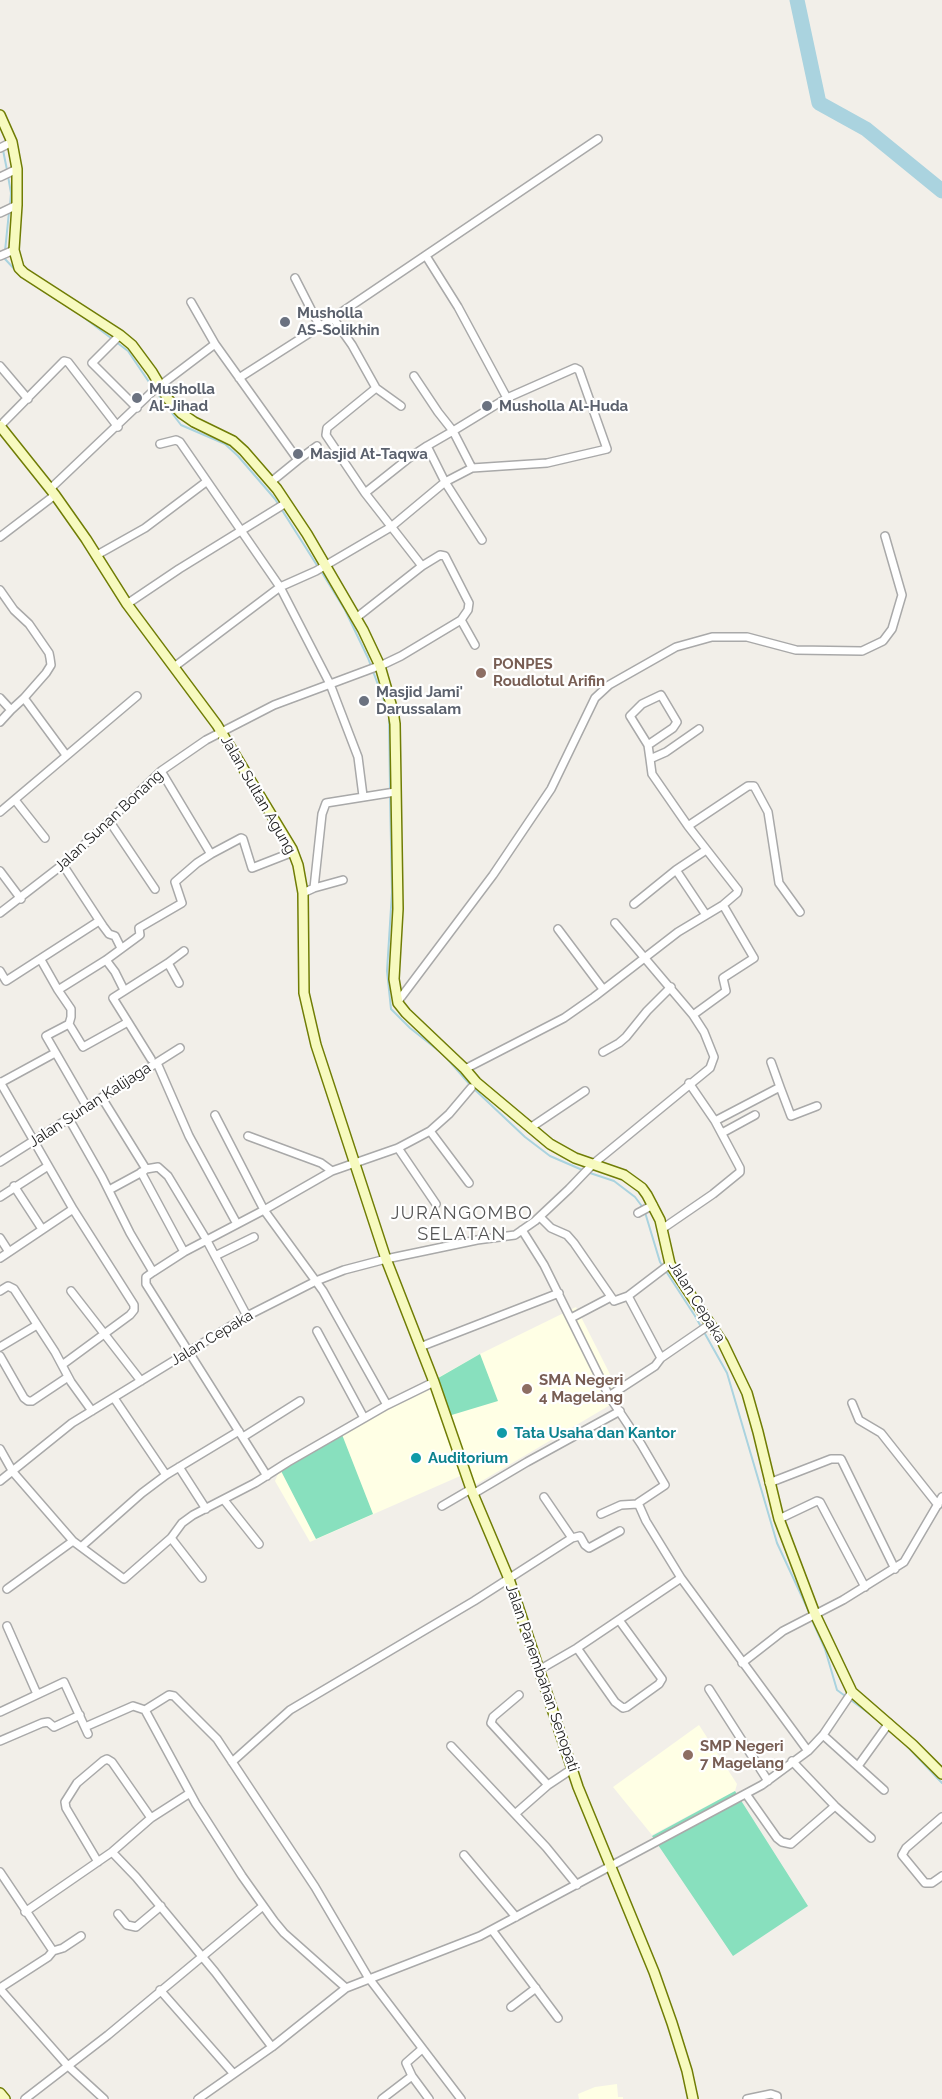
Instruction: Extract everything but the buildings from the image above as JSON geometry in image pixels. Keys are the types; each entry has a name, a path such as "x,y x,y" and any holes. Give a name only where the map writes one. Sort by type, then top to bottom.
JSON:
{"main road":[{"path":"0,115 12,142 17,169 18,205 14,250 16,261 24,273 120,335 132,345 156,388 181,413 233,441 271,482 282,506 356,618 395,724 398,909 394,980 398,1003 476,1082 530,1128 565,1153 593,1164"},
{"name":"Jalan Sultan Agung","path":"0,426 53,492 127,603 220,731 292,852 298,866 303,893 303,969 308,1014 386,1259"},
{"name":"Jalan Cepaka","path":"593,1164 634,1181 642,1188 645,1210 662,1228 670,1264 717,1333 733,1361 747,1393 779,1520 815,1614 852,1692 889,1723 942,1774"},
{"name":"Jalan Panembahan Senopati","path":"386,1259 434,1382 472,1492 508,1579 572,1769 672,2022 693,2099"},
{"path":"0,2093 5,2099"}],"street":[{"path":"239,378 320,327 598,139"},
{"path":"0,148 12,142"},
{"path":"0,177 17,169"},
{"path":"0,213 18,205"},
{"path":"0,256 14,250"},
{"path":"426,256 458,307 507,398"},
{"path":"295,278 320,327"},
{"path":"191,302 215,344 298,459"},
{"path":"333,318 352,345 376,388 401,406"},
{"path":"120,335 92,363 137,408"},
{"path":"0,537 53,492 156,388 215,344"},
{"path":"0,426 64,361 68,362 118,426"},
{"path":"0,366 28,399"},
{"path":"174,667 280,587 321,568 391,527 446,482 472,468 547,463 607,449 578,368 507,398 409,458 365,494"},
{"path":"414,376 453,430 472,468"},
{"path":"376,388 327,428 326,432 365,494 422,566"},
{"path":"160,444 178,440 280,587 330,684 358,757 363,796"},
{"path":"271,482 317,446"},
{"path":"428,446 446,482 482,540"},
{"path":"97,555 145,528 206,482"},
{"path":"127,603 282,506"},
{"path":"399,999 493,875 551,789 595,698 609,685 676,647 712,637 747,637 796,650 862,651 883,641 891,629 902,595 885,536"},
{"path":"356,618 422,566 440,555 445,556 469,603 468,610 461,620 475,645"},
{"path":"0,590 14,610 29,624 48,653 51,665 24,698 0,722"},
{"name":"Jalan Sunan Bonang","path":"0,913 63,865 161,771 220,731 274,705 375,668 401,656 461,620"},
{"path":"465,1069 564,1018 678,932 736,895 738,890 688,826 652,774 648,745 630,715 642,704 661,695 677,722 673,728 648,745"},
{"path":"0,812 137,696"},
{"path":"0,698 11,710"},
{"path":"24,698 66,755"},
{"path":"650,759 666,752 699,729"},
{"path":"161,771 209,852"},
{"path":"688,826 748,786 754,786 768,812 779,883 800,912"},
{"path":"314,888 326,803 395,792"},
{"path":"15,800 45,838"},
{"path":"110,822 155,889"},
{"path":"58,990 106,960 140,934 139,928 182,903 175,882 211,854 241,838 252,868 292,852"},
{"path":"634,904 676,870 706,850"},
{"path":"63,865 99,921 109,934 115,936 121,948"},
{"path":"676,870 706,915"},
{"path":"0,871 21,899"},
{"path":"303,893 343,880"},
{"path":"693,1015 726,991 723,978 754,958 723,905"},
{"path":"0,971 6,981 99,921"},
{"path":"593,1164 710,1068 714,1057 704,1032 693,1015 615,923"},
{"path":"558,929 603,989"},
{"path":"184,951 113,998 154,1061 189,1136 237,1224"},
{"path":"41,960 71,1009 69,1024 46,1036 87,1107"},
{"path":"106,960 124,990"},
{"path":"168,963 179,982"},
{"path":"603,1052 626,1037 671,987"},
{"path":"69,1024 84,1047 128,1022"},
{"name":"Jalan Sunan Kalijaga","path":"0,1162 102,1098 154,1061 180,1048"},
{"path":"55,1053 0,1083 73,1209 134,1305 134,1310 130,1315 62,1365"},
{"path":"771,1062 791,1116 817,1106"},
{"path":"662,1228 713,1194 740,1172 722,1132 689,1083"},
{"path":"267,1476 146,1284 146,1276 183,1252 264,1210 332,1170 398,1148 430,1131 449,1114 471,1088"},
{"path":"715,1121 780,1088"},
{"path":"530,1128 585,1091"},
{"path":"102,1098 143,1171 183,1252"},
{"path":"215,1115 264,1210 316,1281 387,1405"},
{"path":"722,1132 755,1115"},
{"path":"69,1119 153,1272"},
{"path":"430,1131 470,1183"},
{"path":"248,1136 321,1163 332,1170"},
{"path":"398,1148 436,1204"},
{"name":"Jalan Cepaka","path":"0,1481 72,1423 247,1316 316,1281 344,1270 477,1240 508,1236 522,1230 569,1190 593,1164"},
{"path":"0,1197 48,1166"},
{"path":"109,1190 143,1171 158,1167 168,1176 206,1239 247,1316"},
{"path":"15,1186 42,1229"},
{"path":"0,1258 73,1209"},
{"path":"540,1216 551,1228 567,1235 616,1302 628,1296 670,1264"},
{"path":"522,1230 544,1264 609,1396 665,1485 638,1504 621,1505 601,1514"},
{"path":"215,1256 254,1237"},
{"path":"0,1238 9,1252"},
{"path":"0,1291 8,1286 14,1289 68,1377 92,1411"},
{"path":"71,1291 141,1381"},
{"path":"420,1347 558,1293"},
{"path":"628,1296 661,1358"},
{"path":"572,1318 611,1297"},
{"path":"0,1347 37,1325"},
{"path":"609,1396 655,1366 661,1358 710,1325"},
{"path":"317,1331 364,1418"},
{"path":"0,1356 24,1398 28,1401 32,1401 68,1377"},
{"path":"0,1449 13,1472 73,1541 124,1579 171,1538 182,1523 387,1405 434,1382"},
{"path":"114,1398 166,1475"},
{"path":"81,1547 134,1499 166,1475 300,1401"},
{"path":"852,1403 859,1420 881,1433 938,1505"},
{"path":"442,1506 620,1411"},
{"path":"769,1483 831,1460 841,1460 895,1569"},
{"path":"179,1467 206,1509"},
{"path":"544,1497 572,1538"},
{"path":"742,1663 777,1635 895,1569 909,1554 942,1497"},
{"path":"224,1500 259,1544"},
{"path":"779,1520 820,1502 865,1587"},
{"path":"638,1504 681,1578 808,1751"},
{"path":"232,1762 290,1710 415,1637 572,1538 579,1536 590,1548 620,1531"},
{"path":"171,1538 202,1578"},
{"path":"7,1589 73,1541"},
{"path":"539,1670 577,1648 681,1578"},
{"path":"577,1648 615,1702 623,1708 627,1707 659,1684 662,1679 619,1620"},
{"path":"7,1626 37,1694"},
{"path":"0,1711 64,1682 86,1731 127,1707 136,1706 145,1710 190,1793 263,1906 281,1930 346,1988"},
{"path":"709,1689 768,1781"},
{"path":"198,2099 272,2047 346,1988 368,1977 450,1949 492,1930 768,1781 808,1751 823,1735 852,1692"},
{"path":"145,1710 169,1695 174,1696 209,1730 315,1887 368,1977 461,2099"},
{"path":"519,1695 493,1717 491,1723 549,1785"},
{"path":"0,1741 42,1723 48,1722 55,1727 80,1715"},
{"path":"858,1766 889,1723"},
{"path":"823,1735 884,1790"},
{"path":"452,1746 546,1847 577,1885"},
{"path":"98,1862 66,1808 65,1802 77,1783 103,1761 107,1759 112,1762 152,1818"},
{"path":"792,1761 835,1806 872,1838"},
{"path":"516,1814 549,1785 572,1769"},
{"path":"25,1911 112,1852 152,1818 190,1793"},
{"path":"746,1794 777,1838 791,1844 835,1806"},
{"path":"942,1817 906,1848 902,1855 925,1883 932,1883 942,1876"},
{"path":"112,1852 161,1906 241,2004 272,2047"},
{"path":"465,1855 516,1917"},
{"path":"0,1872 53,1951"},
{"path":"118,1914 127,1925 136,1927 161,1906"},
{"path":"25,2099 263,1906"},
{"path":"492,1930 558,2018"},
{"path":"81,1936 63,1948 53,1951 48,1957 0,1988 68,2066 104,2099"},
{"path":"511,2007 536,1988"},
{"path":"160,1990 233,2073"},
{"path":"422,2049 406,2062 412,2076 429,2099"},
{"path":"382,2099 412,2076"},
{"path":"747,2099 771,2094 777,2099"}],"shaded area":[{"path":"576,1307 622,1398 470,1488 467,1473 310,1542 275,1481 280,1469 480,1354"},
{"name":"SMP Negeri 7 Magelang","path":"699,1725 737,1784 735,1791 652,1835 613,1787"},
{"path":"617,2084 618,2097 623,2097 623,2099 579,2099 578,2094 595,2087"}],"green space":[{"path":"480,1354 498,1401 445,1417 433,1381"},
{"path":"341,1432 373,1514 316,1539 280,1469"},
{"path":"735,1791 808,1906 733,1956 652,1836"}],"waterway":[{"path":"797,0 819,103 866,129 942,191"},
{"path":"3,150 7,170"},
{"path":"8,176 11,193 10,206"},
{"path":"5,251 9,212"},
{"path":"5,257 18,273"},
{"path":"24,278 39,288"},
{"path":"82,316 128,351 153,388"},
{"path":"156,392 181,425 225,444 238,456 275,499 318,567"},
{"path":"321,571 345,610 368,658 389,714 390,790"},
{"path":"390,795 392,892 387,971 391,1009 410,1028 444,1055 472,1087 525,1137 550,1156 614,1181 635,1197 644,1209 660,1262 695,1316 727,1373 777,1543 810,1614"},
{"path":"812,1620 825,1649 837,1690 874,1717"},
{"path":"905,1744 942,1783"}],"place":[{"name":"Musholla AS-Solikhin","path":"285,322"},
{"name":"Musholla Al-Jihad","path":"137,398"},
{"name":"Musholla Al-Huda","path":"487,406"},
{"name":"Masjid At-Taqwa","path":"298,454"},
{"name":"PONPES Roudlotul Arifin","path":"481,673"},
{"name":"Masjid Jami' Darussalam","path":"364,701"},
{"name":"SMA Negeri 4 Magelang","path":"527,1389"},
{"name":"Tata Usaha dan Kantor","path":"502,1433"},
{"name":"Auditorium","path":"416,1458"},
{"name":"SMP Negeri 7 Magelang","path":"688,1755"}],"district":[{"name":"JURANGOMBO SELATAN","path":"462,1224"}]}
